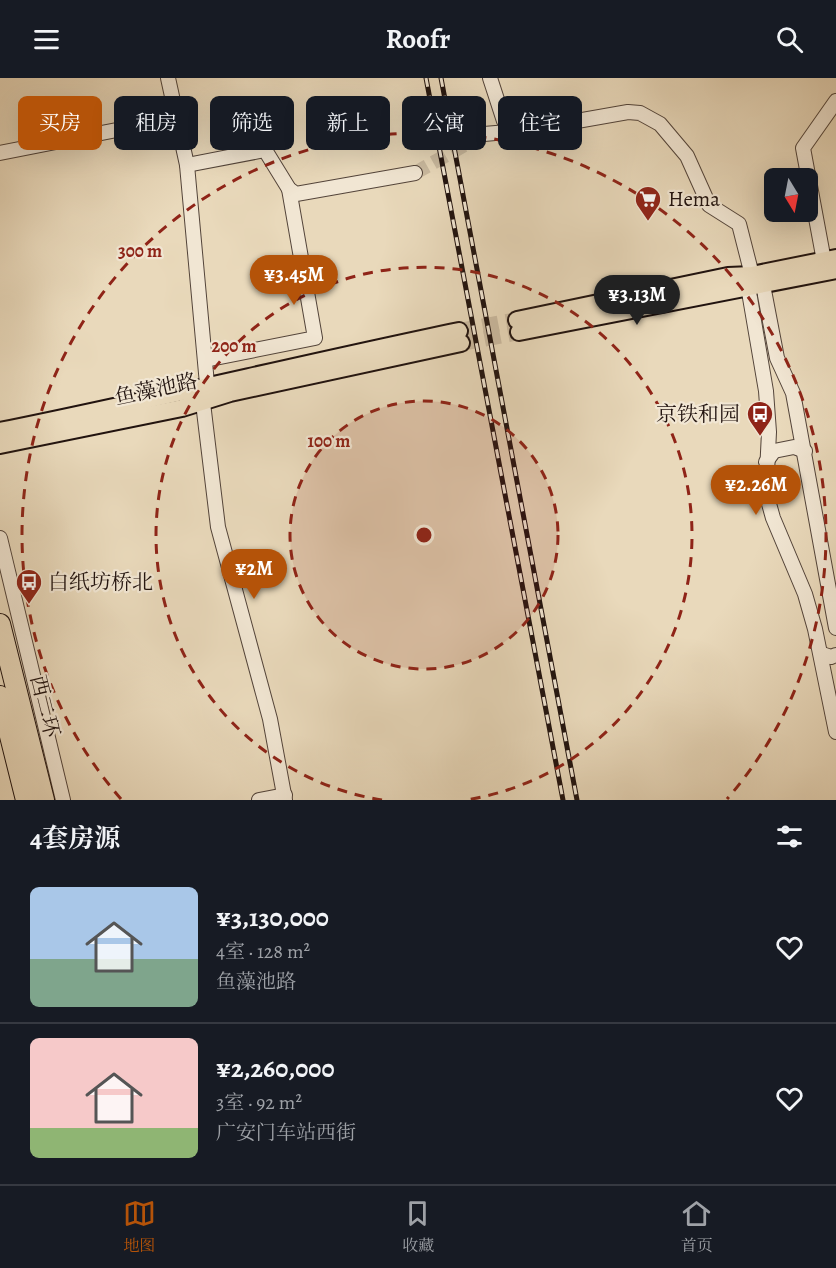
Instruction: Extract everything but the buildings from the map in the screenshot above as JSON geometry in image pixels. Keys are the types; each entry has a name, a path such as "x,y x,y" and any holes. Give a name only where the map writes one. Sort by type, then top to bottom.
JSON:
{"highway":[{"name":"西二环","path":"0,624 44,800"},
{"name":"西二环","path":"0,696 26,800"}],"main road":[{"path":"518,326 728,276 755,282 832,263"},
{"name":"鱼藻池路","path":"0,431 159,399 207,384 460,337 230,393 203,403 0,445"}],"street":[{"path":"168,78 172,96"},
{"path":"490,78 498,103"},
{"path":"832,263 803,148 836,101"},
{"path":"582,120 628,111 640,113 660,124 687,156 709,206 739,224 777,358 793,393 831,573 836,628"},
{"path":"0,153 114,131"},
{"path":"185,150 207,384"},
{"path":"188,165 265,150 290,189 296,194 415,173"},
{"path":"205,360 315,338 290,189"},
{"path":"755,282 769,432 766,493 772,518 829,654 836,732"},
{"path":"203,403 218,527 270,719 285,798 259,800"},
{"path":"766,462 774,451 794,447 805,451"},
{"path":"0,538 63,800"}],"tunnel":[{"path":"415,173 456,150"},
{"path":"459,331 517,320"},
{"path":"461,343 519,332"}],"railway":[{"path":"426,78 563,800"},
{"path":"441,78 577,800"}],"place":[{"name":"Hema","path":"648,222"},
{"name":"京铁和园","path":"760,437"},
{"name":"白纸坊桥北","path":"29,605"}]}
